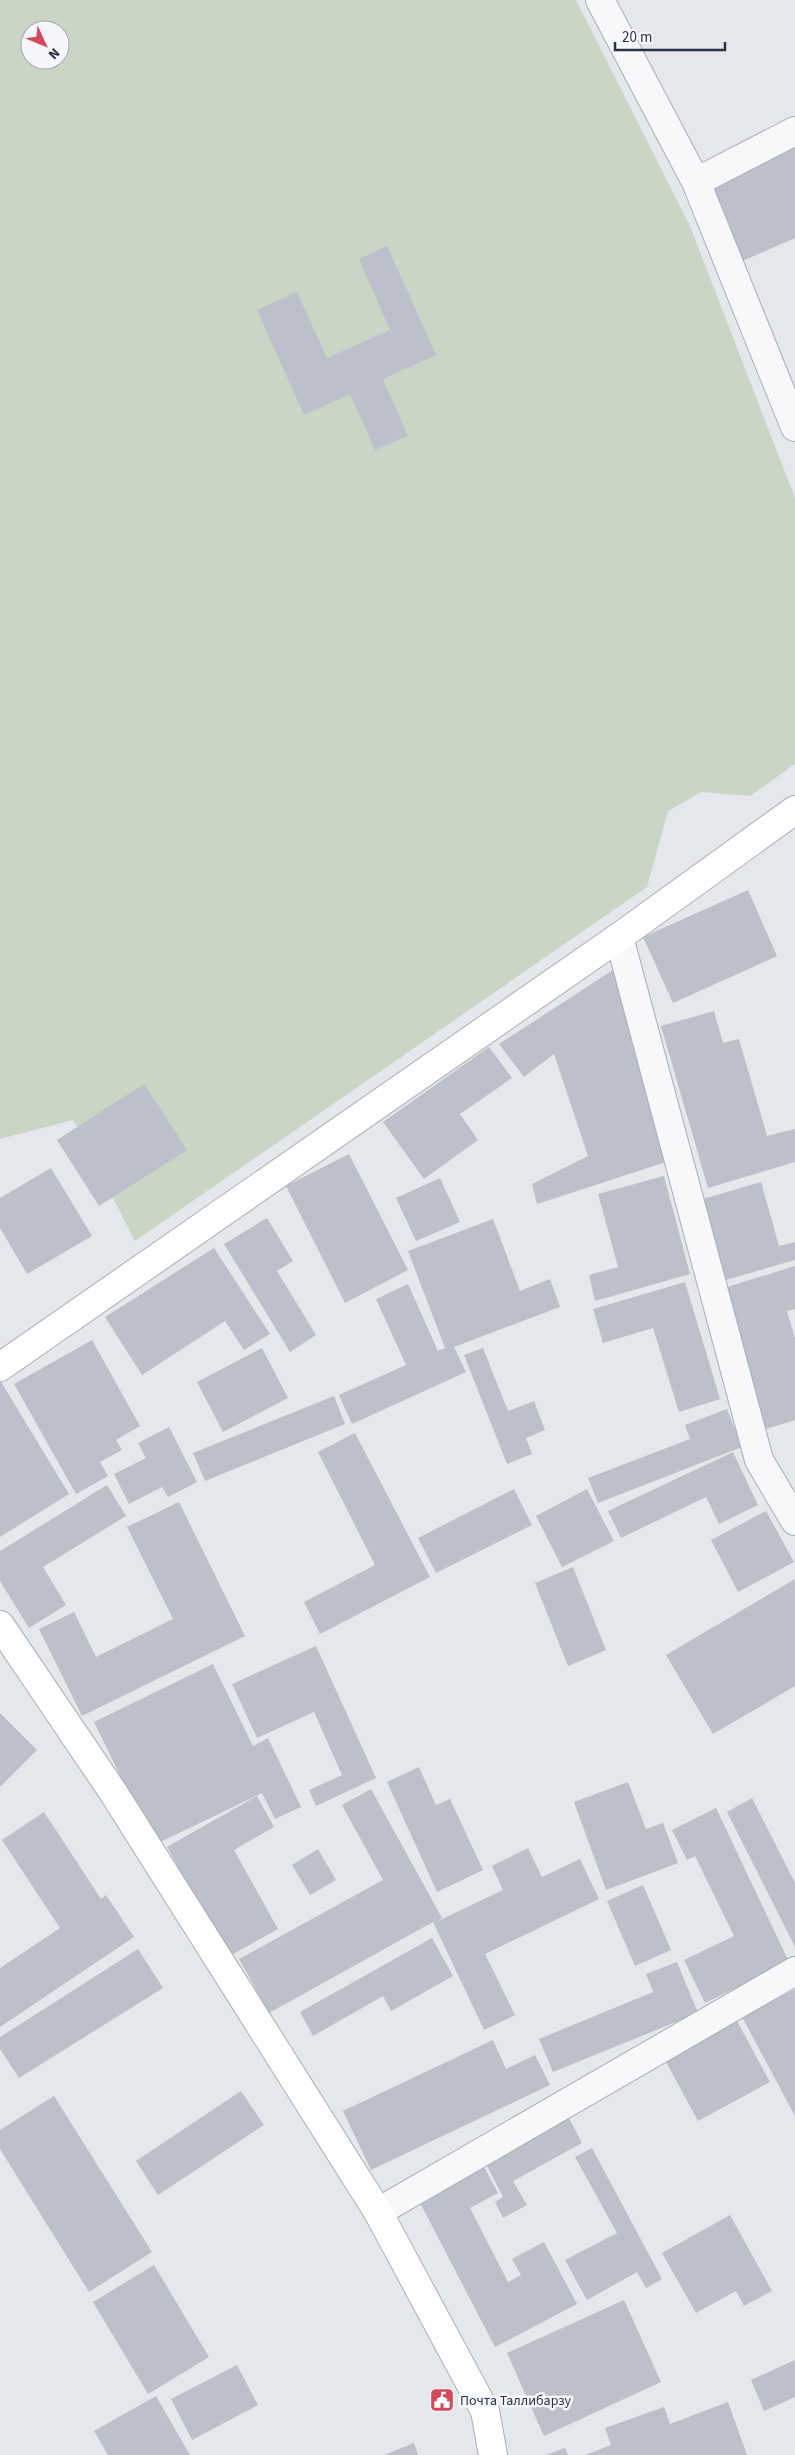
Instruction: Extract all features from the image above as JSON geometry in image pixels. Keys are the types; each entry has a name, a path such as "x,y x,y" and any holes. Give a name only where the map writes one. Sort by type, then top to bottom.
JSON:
{"street":[{"path":"600,0 696,182 795,427"},
{"path":"696,182 795,131"},
{"path":"0,1367 619,937 795,810"},
{"path":"619,937 759,1460 795,1521"},
{"path":"0,1624 113,1792 378,2212 485,2411 493,2455"},
{"path":"378,2212 795,1971"}],"green space":[{"path":"0,0 576,0 690,226 795,498 795,764 750,796 702,792 668,811 647,887 135,1241 73,1120 0,1139"}],"building":[{"path":"795,145 795,238 738,263 704,187"},
{"path":"387,246 436,355 383,379 408,436 375,450 350,394 304,415 257,310 297,292 327,358 390,330 359,259"},
{"path":"748,890 777,956 673,1003 643,937"},
{"path":"613,970 669,1161 537,1204 532,1184 588,1156 554,1054 524,1077 499,1044"},
{"path":"714,1011 723,1043 739,1039 767,1136 795,1129 795,1162 708,1188 661,1026"},
{"path":"489,1047 512,1078 460,1114 478,1140 424,1179 383,1122"},
{"path":"144,1084 187,1150 99,1206 57,1140"},
{"path":"349,1154 408,1270 345,1303 286,1186"},
{"path":"51,1168 92,1236 27,1274 0,1228 0,1198"},
{"path":"664,1176 690,1274 595,1301 589,1275 618,1267 598,1194"},
{"path":"440,1178 460,1222 416,1241 396,1198"},
{"path":"761,1182 779,1246 795,1242 795,1260 726,1280 703,1199"},
{"path":"267,1218 293,1261 277,1271 316,1335 290,1352 224,1244"},
{"path":"493,1219 520,1291 550,1279 560,1307 454,1347 466,1372 352,1424 339,1395 406,1365 376,1299 408,1284 438,1351 445,1348 408,1251"},
{"path":"214,1248 270,1334 244,1350 225,1321 142,1375 105,1317"},
{"path":"795,1266 795,1309 787,1311 795,1338 795,1420 766,1429 724,1288"},
{"path":"685,1282 720,1399 679,1412 653,1328 603,1343 593,1309"},
{"path":"92,1340 140,1426 116,1440 122,1450 100,1462 108,1476 76,1494 14,1384"},
{"path":"262,1348 288,1398 223,1432 197,1382"},
{"path":"483,1348 508,1411 534,1401 545,1430 526,1438 532,1454 507,1464 464,1355"},
{"path":"0,1380 69,1494 0,1537"},
{"path":"334,1396 345,1424 205,1481 193,1453"},
{"path":"727,1409 742,1447 598,1503 588,1478 690,1439 685,1425"},
{"path":"169,1427 197,1482 168,1497 162,1487 129,1504 114,1474 146,1458 138,1443"},
{"path":"355,1433 430,1577 320,1634 304,1602 375,1565 318,1452"},
{"path":"733,1452 758,1505 719,1524 706,1497 621,1538 608,1511"},
{"path":"107,1485 126,1516 43,1567 66,1605 29,1628 0,1581 0,1551"},
{"path":"514,1489 532,1525 436,1573 418,1538"},
{"path":"587,1489 614,1541 562,1567 536,1516"},
{"path":"179,1502 245,1636 82,1716 39,1629 74,1612 96,1657 173,1619 127,1527"},
{"path":"766,1511 794,1562 738,1592 711,1540"},
{"path":"573,1567 606,1650 568,1666 535,1583"},
{"path":"795,1579 795,1686 713,1734 666,1655"},
{"path":"316,1646 376,1778 316,1806 309,1790 342,1775 314,1712 257,1738 232,1684"},
{"path":"213,1664 253,1746 268,1738 301,1807 275,1819 262,1793 154,1845 94,1722"},
{"path":"0,1713 37,1750 0,1787"},
{"path":"419,1767 436,1805 450,1799 483,1870 437,1892 387,1782"},
{"path":"628,1782 646,1829 663,1823 678,1863 606,1890 574,1802"},
{"path":"371,1789 442,1918 436,1922 503,1890 492,1866 528,1848 542,1877 580,1859 599,1899 485,1954 515,2015 484,2030 433,1922 269,2013 239,1959 383,1880 342,1805"},
{"path":"257,1796 274,1827 234,1850 278,1929 228,1957 167,1847"},
{"path":"752,1798 795,1883 795,1947 727,1812"},
{"path":"716,1808 789,1962 705,2003 684,1960 734,1936 695,1856 687,1860 672,1830"},
{"path":"44,1812 101,1899 106,1895 134,1937 0,2027 0,1968 60,1928 2,1840"},
{"path":"318,1849 336,1880 310,1895 292,1865"},
{"path":"643,1885 671,1950 635,1966 607,1901"},
{"path":"432,1938 453,1976 391,2011 383,1996 313,2036 300,2012"},
{"path":"138,1949 163,1988 19,2078 0,2049 0,2037"},
{"path":"677,1962 698,2013 553,2072 539,2039 653,1992 646,1974"},
{"path":"795,1989 795,2116 742,2017"},
{"path":"737,2021 770,2082 698,2121 665,2060"},
{"path":"493,2040 506,2069 535,2055 550,2085 371,2170 343,2111"},
{"path":"241,2091 264,2125 158,2195 136,2161"},
{"path":"54,2096 152,2252 89,2292 0,2149 0,2130"},
{"path":"568,2116 582,2143 513,2181 527,2205 503,2218 495,2202 503,2197 485,2162"},
{"path":"592,2148 662,2279 646,2288 637,2272 587,2300 565,2260 617,2233 575,2157"},
{"path":"482,2163 498,2193 470,2208 508,2282 521,2275 512,2259 544,2242 577,2304 495,2347 417,2197"},
{"path":"730,2215 772,2291 744,2306 736,2291 696,2313 662,2253"},
{"path":"154,2265 209,2357 148,2394 93,2302"},
{"path":"624,2300 661,2382 544,2436 507,2353"},
{"path":"795,2360 795,2397 764,2411 751,2380"},
{"path":"237,2365 258,2405 192,2440 171,2399"},
{"path":"156,2396 190,2455 108,2455 94,2431"},
{"path":"728,2402 747,2455 585,2455 611,2445 605,2428 664,2407 670,2424"},
{"path":"414,2443 418,2455 384,2455"},
{"path":"565,2448 568,2455 546,2455"}],"place":[{"name":"Почта Таллибарзу","path":"442,2400"}]}
